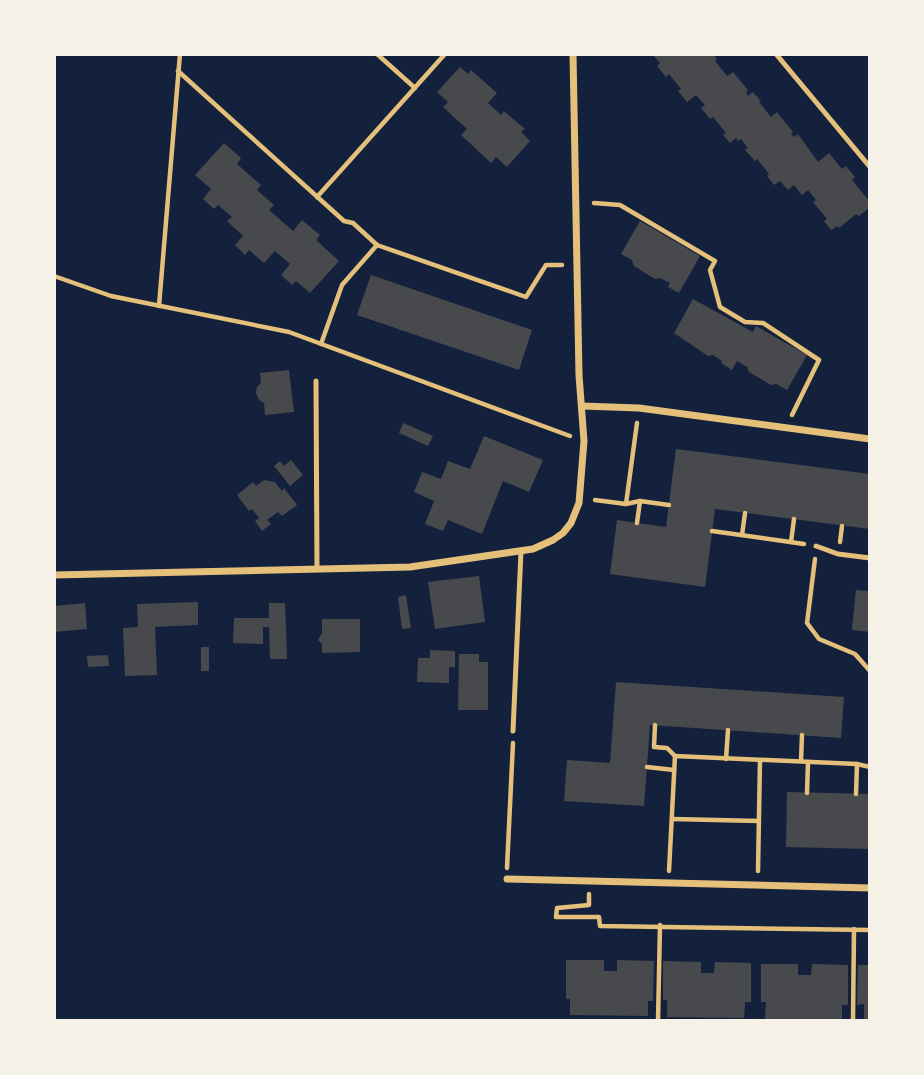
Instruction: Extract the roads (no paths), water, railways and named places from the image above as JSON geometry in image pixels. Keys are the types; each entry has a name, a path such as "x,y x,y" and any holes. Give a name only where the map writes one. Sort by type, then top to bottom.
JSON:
{"street":[{"path":"54,575 410,567 521,551 553,540 570,523 581,495 584,441 579,374 573,54"},
{"path":"582,406 639,408 870,439"},
{"path":"507,879 870,888"}],"lane":[{"path":"776,54 870,167"},
{"path":"316,381 317,569"},
{"path":"817,545 838,554 870,558"},
{"path":"513,731 521,551"}]}
